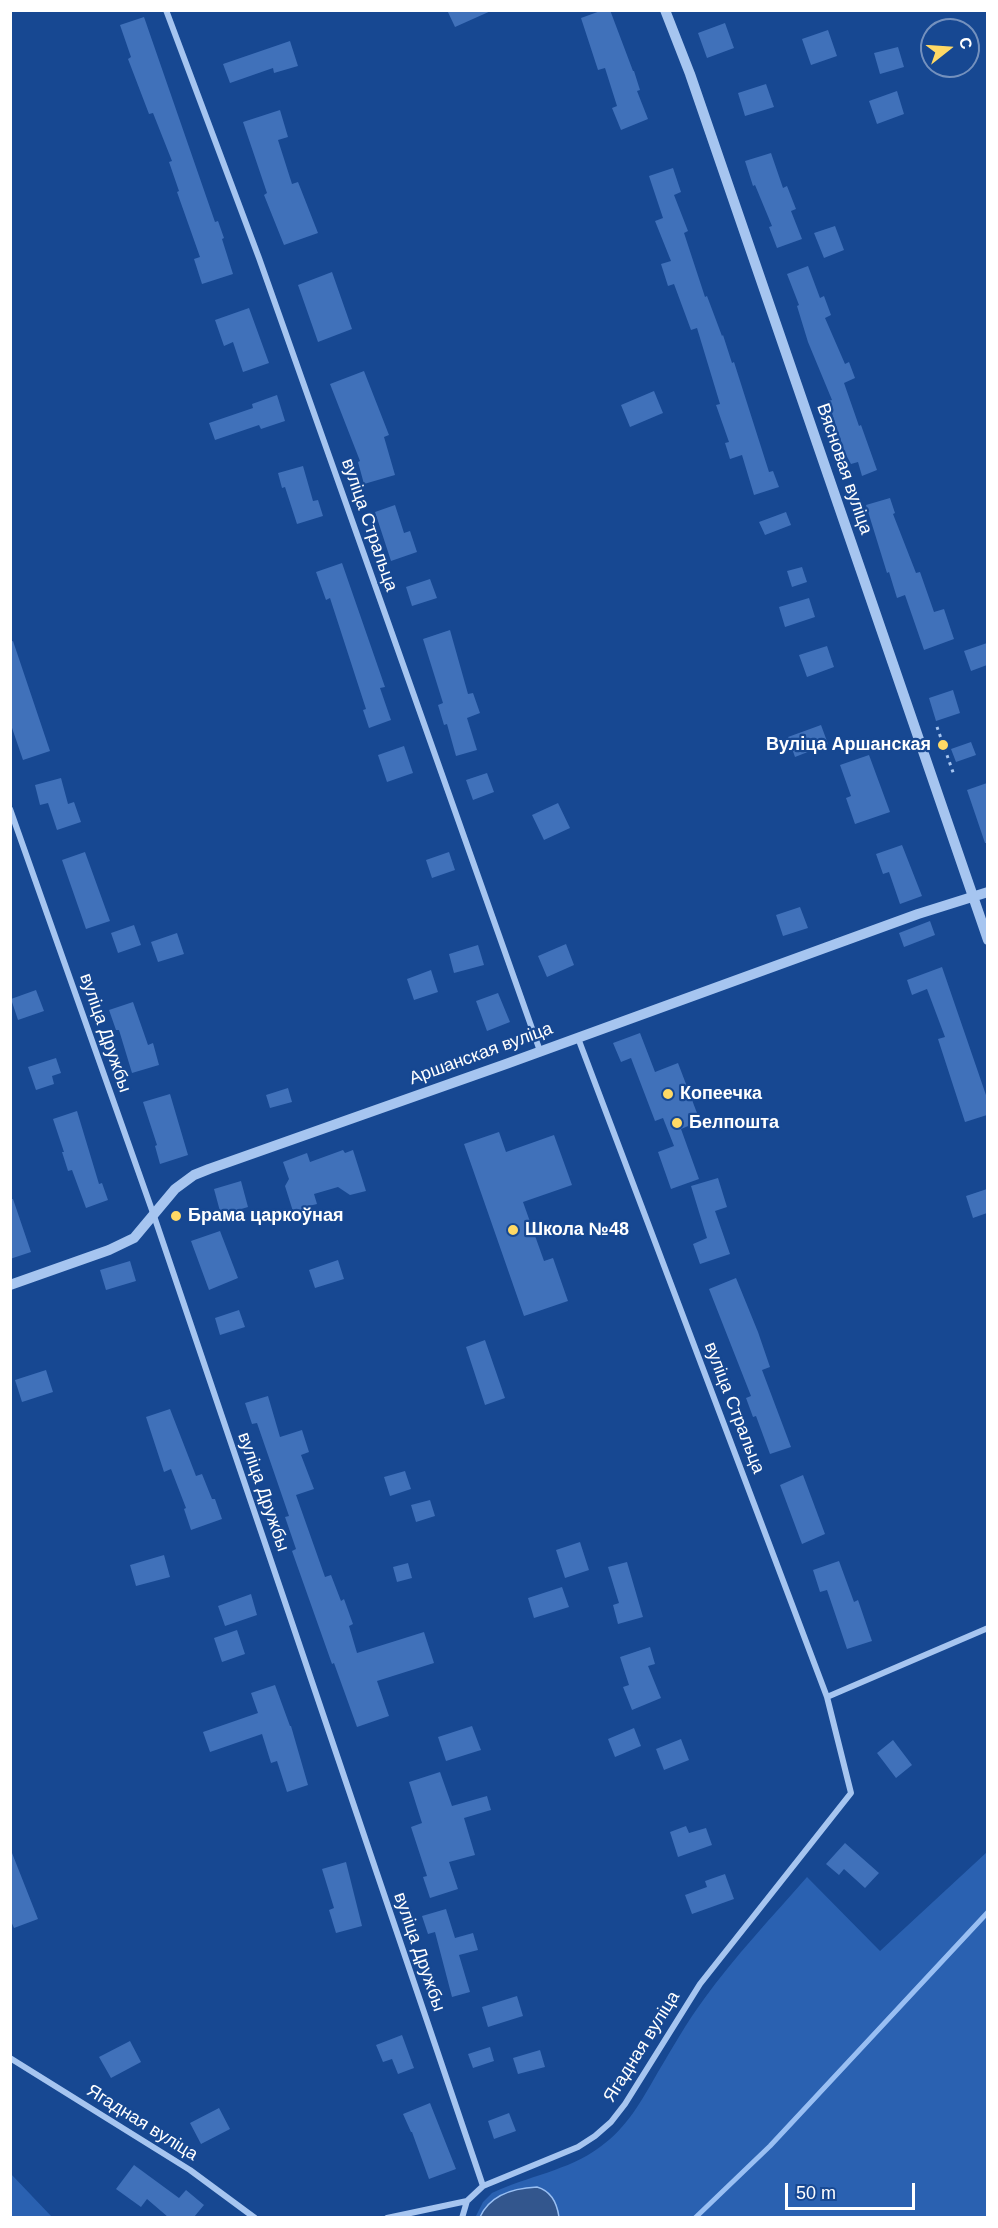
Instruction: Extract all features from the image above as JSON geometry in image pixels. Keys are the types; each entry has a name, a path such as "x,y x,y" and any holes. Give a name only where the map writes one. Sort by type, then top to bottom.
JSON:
{"street":[{"name":"вуліца Стральца","path":"166,10 262,269 540,1051"},
{"name":"Вясновая вуліца","path":"665,10 690,74 987,939"},
{"name":"вуліца Дружбы","path":"10,810 153,1213 483,2186"},
{"name":"Аршанская вуліца","path":"10,1285 109,1250 134,1238 175,1189 194,1175 918,914 987,892"},
{"name":"вуліца Стральца","path":"578,1037 827,1697 852,1793"},
{"path":"827,1697 987,1629"},
{"name":"Ягадная вуліца","path":"467,2201 483,2186 578,2147 611,2122 625,2104 684,2006 700,1984 852,1793"},
{"name":"Ягадная вуліца","path":"10,2058 190,2170 255,2217"},
{"path":"387,2217 467,2201 462,2217"}],"path":[{"path":"938,727 954,775"}],"shaded area":[{"path":"987,1852 987,2217 475,2218 483,2202 492,2193 575,2162 600,2147 618,2131 640,2103 704,1999 741,1952 807,1877 880,1951"},
{"path":"11,2174 52,2217 11,2217"},
{"path":"537,2187 546,2191 552,2198 559,2217 480,2217 484,2209 496,2198 511,2191"}],"building":[{"path":"447,10 493,10 455,27"},
{"path":"603,10 610,10 634,71 640,90 637,91 648,119 621,130 612,108 617,106 605,68 598,70 581,18"},
{"path":"144,17 215,222 218,221 224,238 222,239 233,274 202,284 194,259 200,257 177,192 179,191 169,162 172,161 153,113 149,114 128,59 131,57 120,25"},
{"path":"725,23 734,48 707,58 698,33"},
{"path":"828,30 837,56 811,65 802,39"},
{"path":"290,41 298,66 274,73 273,68 230,83 223,64"},
{"path":"898,47 904,67 880,74 874,53"},
{"path":"766,84 774,107 745,116 738,93"},
{"path":"897,91 904,114 877,124 869,101"},
{"path":"280,110 288,137 278,140 292,184 298,182 318,233 284,245 264,195 267,193 243,122"},
{"path":"771,153 783,188 787,186 796,209 791,211 802,239 777,248 769,227 772,226 755,185 753,186 745,161"},
{"path":"673,168 681,192 674,195 688,231 684,233 705,297 707,296 723,335 732,363 734,362 769,472 773,471 779,487 754,495 742,455 730,459 725,443 729,442 716,405 720,404 697,328 691,330 674,284 668,286 661,264 671,261 655,221 663,218 649,176"},
{"path":"835,226 844,250 824,258 814,233"},
{"path":"808,266 820,298 824,296 831,315 825,318 845,364 849,362 855,378 844,383 877,470 862,476 858,462 851,464 845,453 828,401 832,400 808,342 797,306 799,305 787,274"},
{"path":"332,272 352,329 318,342 298,285"},
{"path":"249,308 269,363 243,372 233,342 224,346 215,320"},
{"path":"364,371 389,435 384,437 395,475 364,484 358,462 360,461 330,384"},
{"path":"654,391 663,413 630,427 621,405"},
{"path":"277,395 285,421 261,429 259,425 215,440 209,423 253,408 252,404"},
{"path":"303,466 313,501 318,500 323,516 297,524 278,473"},
{"path":"890,498 895,513 893,514 916,573 920,572 934,612 944,609 954,639 924,650 905,595 897,598 889,572 887,573 866,505"},
{"path":"395,505 404,533 410,531 417,552 391,561 375,512"},
{"path":"786,512 791,525 765,535 759,522"},
{"path":"342,563 385,687 380,688 391,720 369,728 363,710 366,709 330,598 326,600 316,572"},
{"path":"802,567 807,582 792,587 787,571"},
{"path":"430,579 437,598 412,606 406,587"},
{"path":"809,598 815,617 785,627 779,607"},
{"path":"450,630 468,694 473,693 480,713 467,718 477,750 456,756 447,724 444,725 438,705 443,703 423,639"},
{"path":"13,641 50,751 23,760 10,722 10,642"},
{"path":"987,643 987,665 971,671 964,651"},
{"path":"827,646 834,667 807,677 799,655"},
{"path":"953,690 960,713 936,721 929,698"},
{"path":"821,725 828,744 795,757 788,737"},
{"path":"971,742 976,755 956,762 951,749"},
{"path":"404,746 413,773 387,782 378,755"},
{"path":"869,755 890,812 855,824 846,798 851,796 840,765"},
{"path":"487,773 494,792 473,800 466,780"},
{"path":"61,778 68,804 74,802 81,822 57,830 48,803 40,805 35,785"},
{"path":"987,783 987,843 985,843 967,790"},
{"path":"558,803 570,828 544,840 532,815"},
{"path":"902,845 922,896 900,904 889,872 883,874 876,854"},
{"path":"85,852 110,921 86,929 62,860"},
{"path":"449,852 455,870 432,878 426,860"},
{"path":"800,907 808,928 783,936 776,915"},
{"path":"930,921 935,935 904,947 899,933"},
{"path":"134,925 141,945 118,953 111,933"},
{"path":"177,933 184,954 158,962 151,942"},
{"path":"566,944 574,965 547,977 538,956"},
{"path":"478,945 484,965 454,973 449,954"},
{"path":"942,967 987,1098 987,1115 965,1122 938,1039 945,1037 927,989 912,995 907,980"},
{"path":"431,970 438,992 414,1000 407,979"},
{"path":"36,990 44,1011 18,1020 11,999"},
{"path":"498,993 510,1022 487,1031 476,1001"},
{"path":"133,1002 148,1045 153,1043 159,1065 132,1073 119,1030 116,1030 109,1010"},
{"path":"640,1033 655,1072 678,1063 700,1121 681,1129 699,1179 671,1189 658,1152 674,1146 663,1118 655,1121 631,1058 621,1062 613,1043"},
{"path":"56,1058 61,1073 52,1076 54,1084 36,1090 28,1067"},
{"path":"288,1088 292,1102 270,1108 266,1095"},
{"path":"170,1094 188,1155 160,1164 155,1146 157,1145 143,1102"},
{"path":"77,1111 99,1184 102,1183 108,1200 86,1208 72,1170 68,1171 53,1119"},
{"name":"Школа №48","path":"499,1132 506,1152 554,1135 572,1185 523,1202 544,1261 553,1258 568,1301 524,1316 464,1144"},
{"path":"343,1150 345,1153 353,1150 366,1191 350,1195 338,1187 314,1194 317,1204 309,1206 312,1216 296,1221 285,1186 289,1179 283,1162 307,1153 310,1162"},
{"path":"718,1178 727,1207 715,1211 730,1254 700,1264 693,1244 707,1238 691,1186"},
{"path":"241,1181 248,1207 221,1215 214,1189"},
{"path":"987,1189 987,1213 973,1218 966,1196"},
{"path":"10,1199 13,1199 31,1252 10,1259"},
{"path":"220,1231 238,1278 209,1290 191,1241"},
{"path":"338,1260 344,1279 315,1288 309,1270"},
{"path":"130,1261 136,1281 106,1290 100,1270"},
{"path":"736,1278 770,1367 762,1370 791,1447 770,1454 756,1416 753,1417 746,1398 751,1396 709,1289"},
{"path":"239,1310 245,1327 220,1335 215,1318"},
{"path":"485,1340 505,1398 485,1405 466,1347"},
{"path":"46,1370 53,1392 22,1402 15,1380"},
{"path":"268,1396 280,1437 302,1430 309,1452 301,1455 314,1489 296,1495 325,1577 331,1575 341,1601 344,1599 353,1624 349,1626 357,1653 424,1632 434,1663 377,1681 389,1716 357,1727 292,1551 296,1549 285,1517 289,1516 257,1423 252,1424 245,1403"},
{"path":"170,1409 196,1476 202,1474 222,1519 191,1530 184,1509 186,1508 171,1469 164,1472 146,1417"},
{"path":"405,1471 411,1489 390,1496 384,1477"},
{"path":"803,1475 825,1534 802,1544 780,1485"},
{"path":"430,1500 435,1516 416,1522 411,1505"},
{"path":"580,1542 589,1570 565,1578 556,1550"},
{"path":"164,1555 170,1577 136,1586 130,1565"},
{"path":"839,1561 854,1602 858,1600 872,1641 847,1649 827,1590 820,1592 813,1570"},
{"path":"627,1562 643,1617 618,1624 613,1605 619,1603 608,1567"},
{"path":"408,1563 412,1578 397,1582 393,1567"},
{"path":"562,1587 569,1607 534,1618 528,1598"},
{"path":"251,1594 257,1615 225,1626 218,1606"},
{"path":"237,1630 245,1654 222,1662 214,1638"},
{"path":"650,1647 655,1664 648,1666 661,1698 632,1710 623,1687 629,1685 620,1657"},
{"path":"275,1685 291,1726 308,1785 287,1792 277,1761 271,1763 262,1734 210,1752 203,1732 258,1713 251,1693"},
{"path":"472,1726 481,1750 446,1761 438,1737"},
{"path":"634,1728 641,1746 615,1757 608,1739"},
{"path":"681,1739 689,1760 664,1770 656,1749"},
{"path":"893,1740 912,1765 896,1778 877,1753"},
{"path":"440,1772 452,1806 487,1796 491,1810 464,1818 475,1855 449,1862 458,1889 430,1898 423,1877 427,1876 411,1827 422,1823 409,1782"},
{"path":"686,1826 689,1833 706,1828 712,1845 678,1857 670,1832"},
{"path":"845,1843 879,1873 865,1888 844,1869 839,1875 826,1864"},
{"path":"10,1853 12,1853 38,1919 14,1928 10,1919"},
{"path":"346,1862 362,1926 336,1933 329,1910 334,1908 322,1869"},
{"path":"725,1874 734,1899 692,1914 685,1895 707,1887 705,1881"},
{"path":"446,1909 455,1938 473,1933 478,1950 459,1955 470,1992 452,1997 435,1932 428,1934 422,1916"},
{"path":"517,1996 523,2016 488,2027 482,2007"},
{"path":"402,2035 414,2068 398,2074 392,2059 383,2062 376,2045"},
{"path":"130,2041 141,2062 111,2078 99,2057"},
{"path":"490,2047 494,2061 473,2068 468,2054"},
{"path":"540,2050 545,2067 518,2074 513,2058"},
{"path":"430,2103 456,2169 429,2179 403,2114"},
{"path":"219,2108 230,2129 201,2144 190,2123"},
{"path":"509,2113 516,2131 494,2139 488,2121"},
{"path":"134,2165 179,2198 186,2190 204,2205 194,2217 168,2217 147,2199 141,2207 116,2189"}],"waterway":[{"path":"695,2218 770,2146 988,1912"}],"place":[{"name":"Вуліца Аршанская","path":"943,745"},
{"name":"Копеечка","path":"668,1094"},
{"name":"Белпошта","path":"677,1123"},
{"name":"Брама царкоўная","path":"176,1216"},
{"name":"Школа №48","path":"513,1230"}]}
